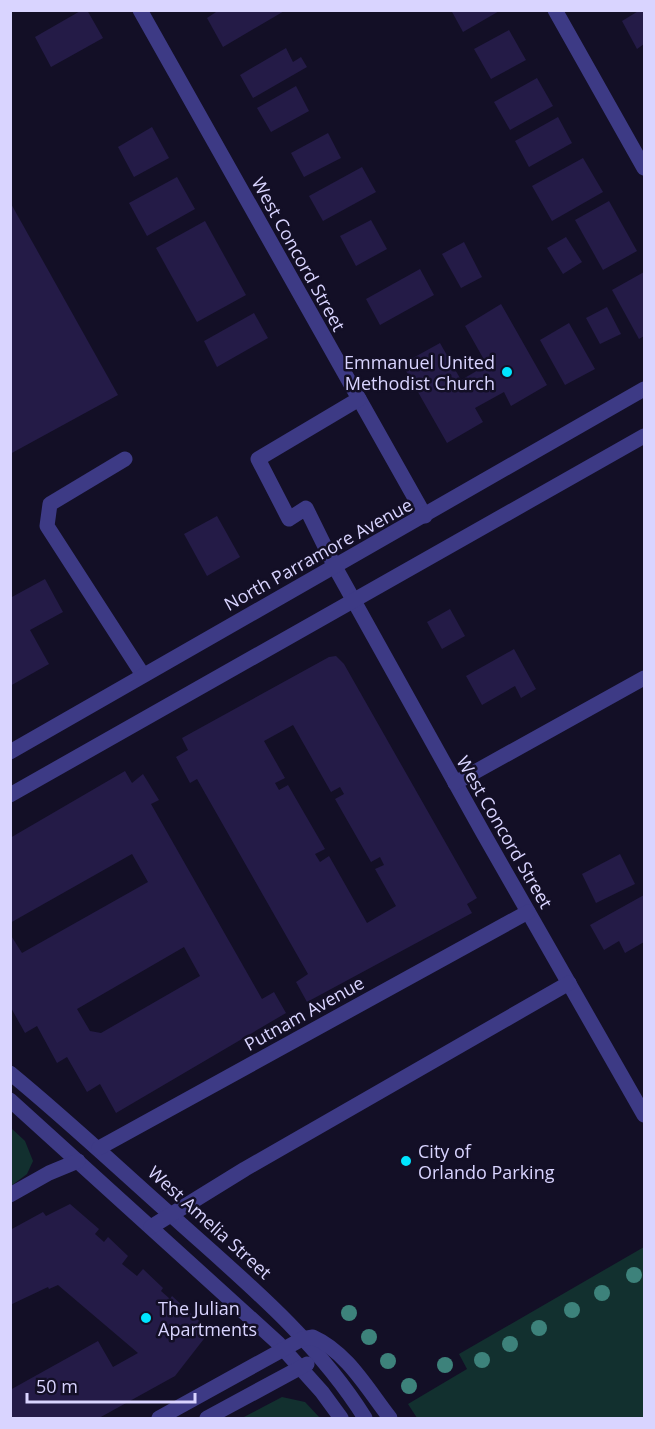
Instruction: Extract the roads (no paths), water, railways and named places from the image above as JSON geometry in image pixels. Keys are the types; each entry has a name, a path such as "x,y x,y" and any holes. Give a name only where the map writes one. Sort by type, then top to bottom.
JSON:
{"street":[{"name":"West Concord Street","path":"140,10 425,516"},
{"path":"555,10 645,168"},
{"name":"North Parramore Avenue","path":"10,752 645,389"},
{"name":"West Concord Street","path":"359,399 258,459 290,519 306,508 335,567 455,783 645,1114"},
{"path":"10,795 645,436"},
{"path":"125,459 50,504 47,526 142,675"},
{"path":"455,783 645,678"},
{"name":"Putnam Avenue","path":"99,1148 528,912"},
{"path":"151,1227 569,982"},
{"name":"West Amelia Street","path":"10,1073 99,1148 272,1305 340,1383 365,1419"},
{"path":"10,1100 284,1349 322,1392 341,1419"},
{"path":"10,1195 49,1173 78,1161"},
{"path":"159,1419 302,1339 313,1337 334,1350 350,1365 390,1419"},
{"path":"207,1419 318,1358"}],"place":[{"name":"Emmanuel United Methodist Church","path":"507,372"},
{"name":"City of Orlando Parking","path":"406,1161"},
{"name":"The Julian Apartments","path":"146,1318"}]}
